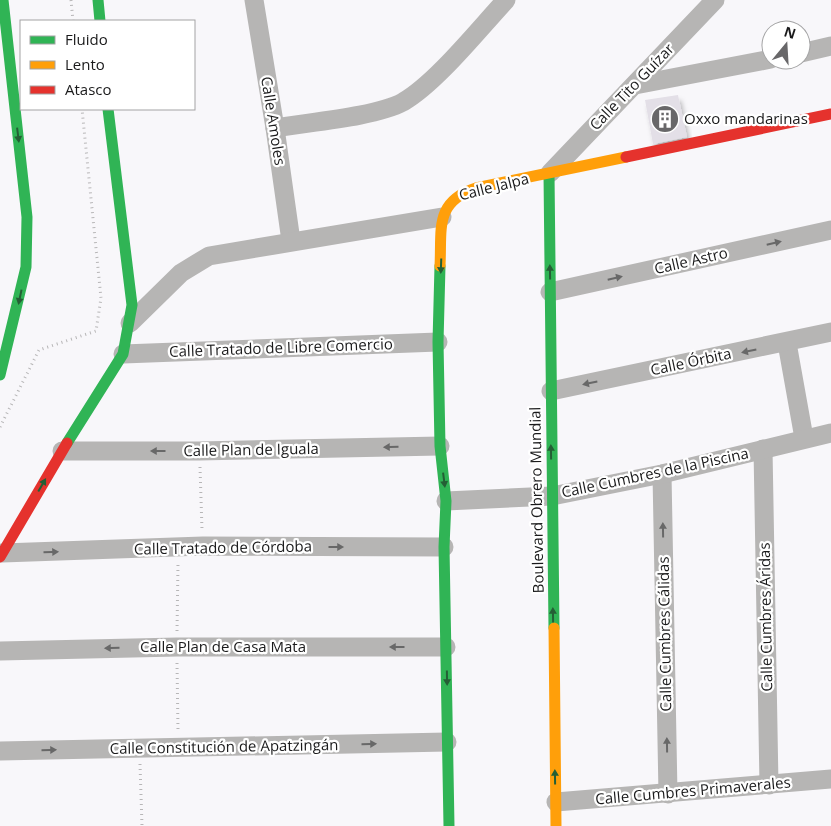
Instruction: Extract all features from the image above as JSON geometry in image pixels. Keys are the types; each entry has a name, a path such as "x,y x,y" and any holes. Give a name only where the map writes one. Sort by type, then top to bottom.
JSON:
{"street":[{"path":"0,375 26,267 27,217 3,0"},
{"path":"98,0 100,20"},
{"name":"Calle Amoles","path":"254,0 275,128 290,241"},
{"path":"275,128 380,110 401,103 435,76 506,0"},
{"name":"Calle Tito Guízar","path":"549,174 715,0"},
{"path":"811,50 831,46"},
{"path":"635,85 761,61"},
{"path":"1,555 62,451 124,354 132,305 108,110"},
{"name":"Calle Jalpa","path":"442,217 446,204 454,196 476,188 831,114"},
{"name":"Boulevard Obrero Mundial","path":"549,174 556,826"},
{"path":"130,323 181,272 209,256 442,217 438,342 440,446 446,501 444,547 448,826"},
{"name":"Calle Astro","path":"550,292 831,230"},
{"name":"Calle Órbita","path":"550,391 787,343 831,332"},
{"name":"Calle Tratado de Libre Comercio","path":"124,354 438,342"},
{"path":"787,343 804,438"},
{"name":"Calle Cumbres de la Piscina","path":"446,501 552,496 662,474 804,438 831,433"},
{"name":"Calle Plan de Iguala","path":"62,451 199,451 440,446"},
{"name":"Calle Cumbres Áridas","path":"763,449 769,785"},
{"name":"Calle Cumbres Cálidas","path":"662,474 668,794"},
{"name":"Calle Tratado de Córdoba","path":"1,555 203,546 444,547"},
{"name":"Calle Plan de Casa Mata","path":"0,651 177,647 446,647"},
{"name":"Calle Constitución de Apatzingán","path":"0,751 448,742"},
{"name":"Calle Cumbres Primaverales","path":"556,802 831,779"}],"path":[{"path":"71,0 73,20"},
{"path":"0,427 39,350 96,331 101,298 82,110"},
{"path":"199,451 203,546"},
{"path":"139,749 142,826"}],"building":[{"name":"Oxxo mandarinas","path":"678,95 687,137 653,144 645,100"}],"traffic: fast":[{"path":"0,375 26,267 27,217 3,0"},
{"path":"98,0 100,20"},
{"path":"67,443 123,354 132,305 108,110"},
{"path":"549,174 554,628"},
{"path":"440,266 438,342 440,446 446,501 444,547 449,826"}],"traffic: slow":[{"path":"440,266 443,218 453,201 462,194 476,188 626,157"},
{"path":"554,628 556,826"}],"traffic: jam":[{"path":"626,157 831,114"},
{"path":"0,557 67,443"}],"place":[{"name":"Oxxo mandarinas","path":"665,119"}]}
